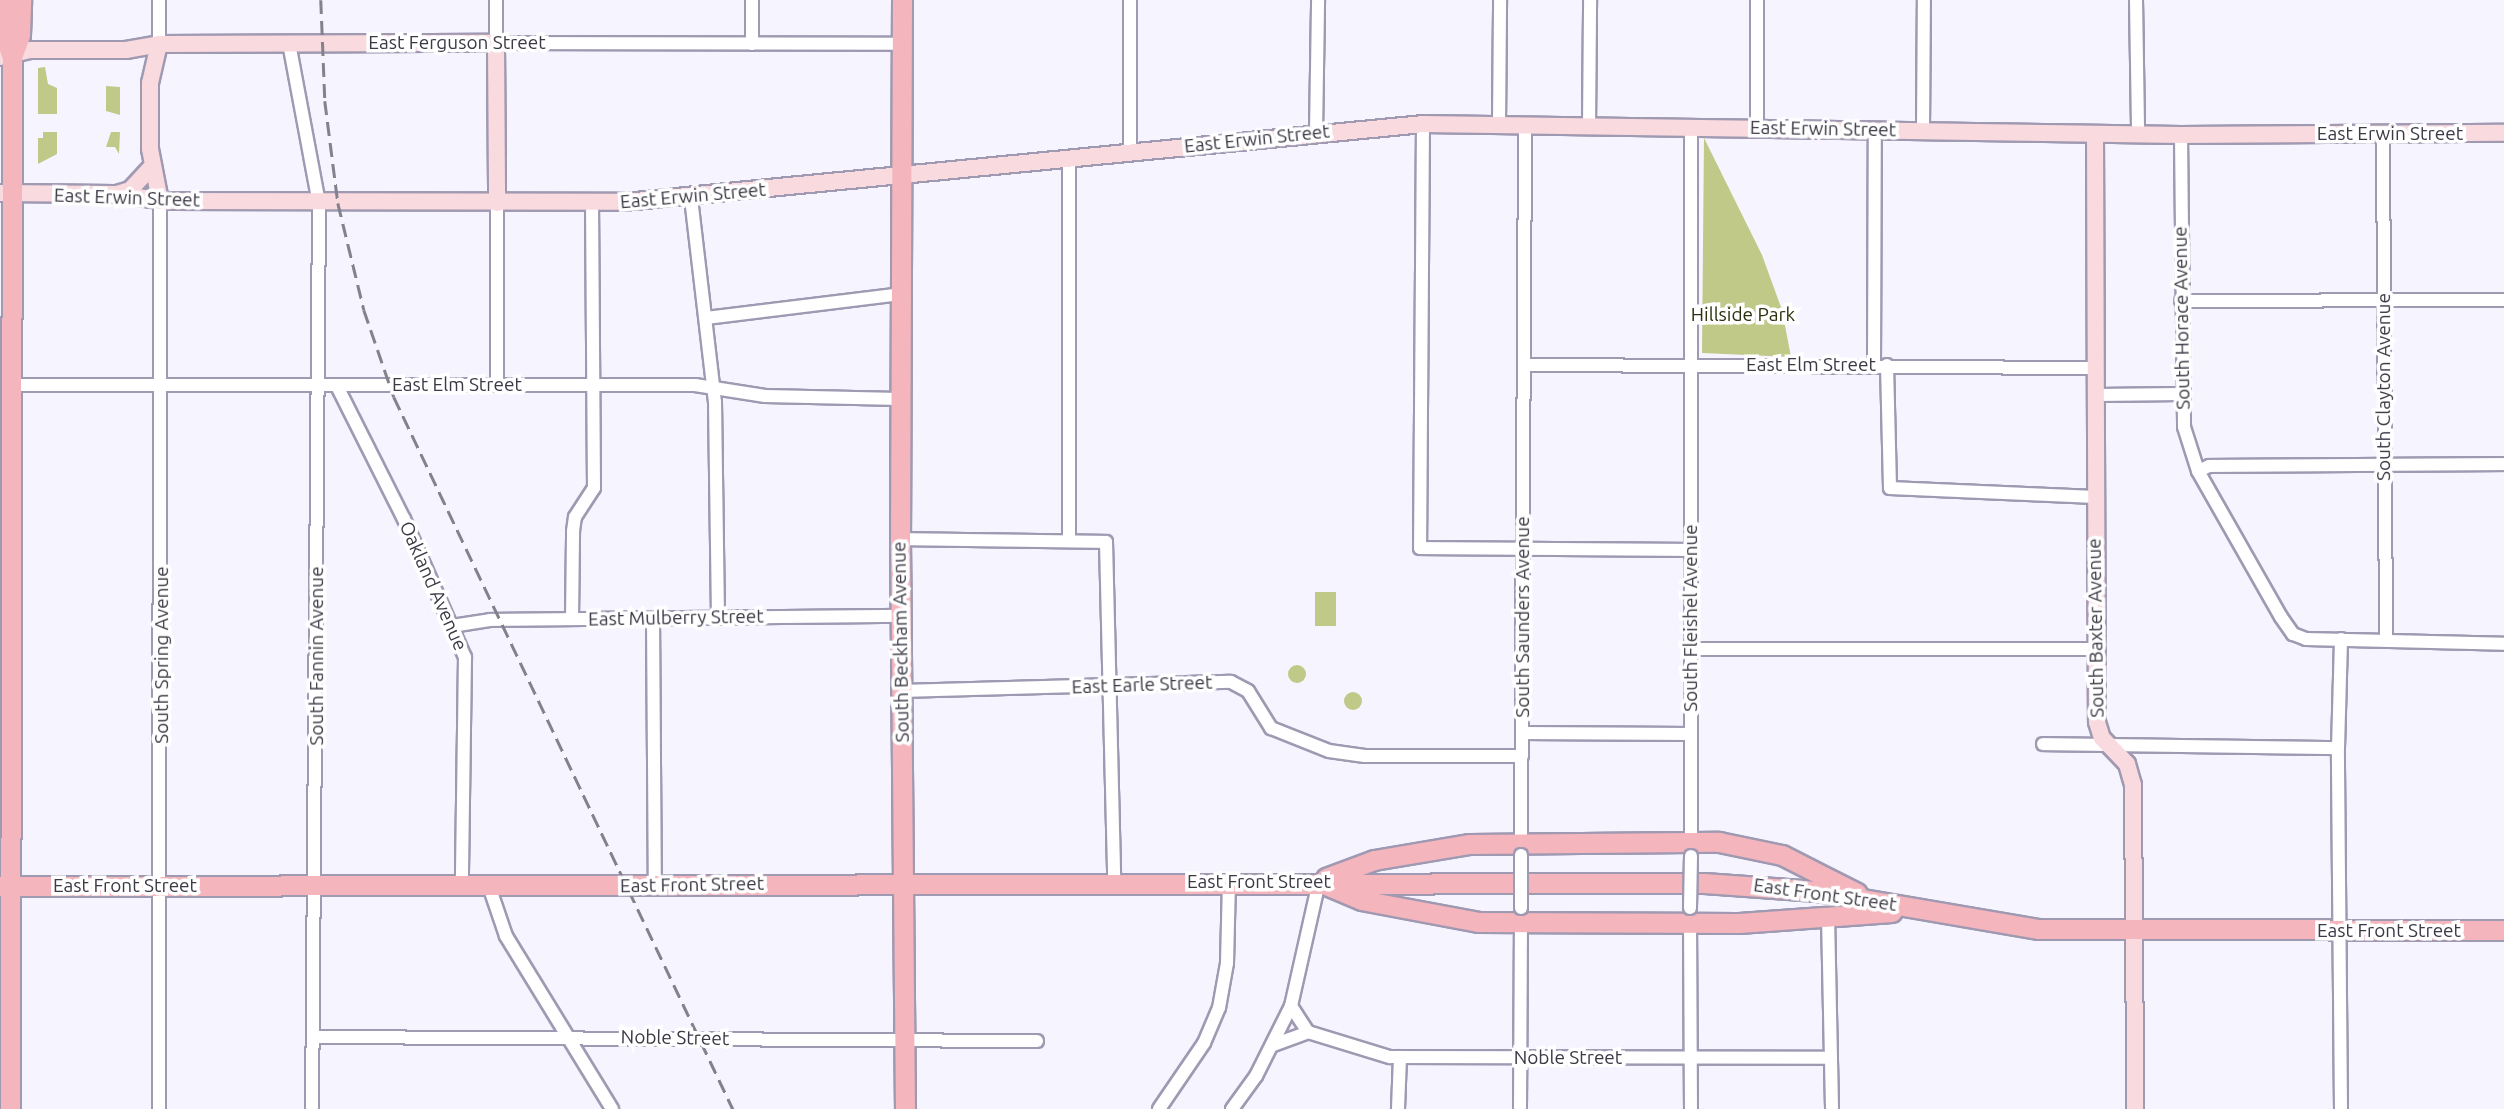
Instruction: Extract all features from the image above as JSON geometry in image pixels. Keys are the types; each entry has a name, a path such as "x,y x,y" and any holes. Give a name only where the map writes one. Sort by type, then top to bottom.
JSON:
{"main road":[{"path":"4,0 7,193 5,886 10,1109"},
{"path":"6,57 20,35 21,0"},
{"name":"South Beckham Avenue","path":"902,0 900,539 905,1109"},
{"path":"496,43 497,203"},
{"name":"East Ferguson Street","path":"6,57 30,50 126,50 159,44 496,43"},
{"path":"159,44 150,83 152,166 160,201"},
{"path":"126,50 141,57 150,83"},
{"name":"East Erwin Street","path":"7,193 114,194 160,201 592,203 691,198 1423,124 2181,135 2504,133"},
{"name":"South Baxter Avenue","path":"2095,134 2098,728 2106,743 2122,756 2132,779 2136,932 2135,1109"},
{"path":"114,194 130,190 152,166"},
{"path":"1319,882 1374,860 1453,845 1521,849 1763,848 1823,872 1866,898"},
{"name":"East Front Street","path":"5,886 489,886 1114,881 1704,883 1866,898 2026,928 2136,932 2504,930"},
{"path":"1319,882 1361,900 1446,919 1521,916 1941,914"}],"street":[{"path":"159,0 159,44"},
{"path":"496,0 496,43"},
{"path":"752,0 752,44"},
{"path":"1130,0 1130,152"},
{"path":"1317,133 1318,0"},
{"path":"1499,125 1500,0"},
{"path":"1589,125 1590,0"},
{"path":"1757,0 1757,127"},
{"path":"1923,130 1924,0"},
{"path":"2136,0 2138,134"},
{"name":"South Fannin Avenue","path":"289,43 319,203 312,1109"},
{"name":"East Ferguson Street","path":"496,43 903,44"},
{"path":"1423,124 1419,548 1692,550"},
{"name":"South Saunders Avenue","path":"1520,1109 1525,125"},
{"name":"South Fleishel Avenue","path":"1691,1109 1692,127"},
{"path":"1875,131 1881,365 1890,488 2095,497"},
{"name":"South Clayton Avenue","path":"2383,134 2386,639"},
{"name":"South Horace Avenue","path":"2181,135 2181,394 2184,427 2197,471 2293,634 2341,639"},
{"path":"1069,159 1069,541"},
{"path":"691,198 714,387 718,616"},
{"name":"South Spring Avenue","path":"159,1109 162,386 160,201"},
{"path":"497,203 497,385"},
{"path":"572,619 575,517 594,488 592,203"},
{"path":"706,318 901,293"},
{"path":"2181,301 2504,300"},
{"name":"East Elm Street","path":"1525,365 2097,368"},
{"name":"East Elm Street","path":"6,385 714,387 765,396 900,399"},
{"name":"Oakland Avenue","path":"337,386 452,626 467,676 462,886"},
{"path":"2097,395 2181,394"},
{"path":"2197,471 2209,466 2504,464"},
{"path":"900,539 1106,542 1114,881"},
{"name":"East Mulberry Street","path":"452,626 483,620 901,616"},
{"path":"653,618 655,885"},
{"path":"2341,1109 2338,748 2341,639 2504,644"},
{"path":"1691,649 2096,649"},
{"name":"East Earle Street","path":"901,691 1237,684 1248,691 1271,728 1340,754 1522,756"},
{"path":"1522,733 1691,734"},
{"path":"2043,744 2338,748"},
{"path":"1159,1109 1204,1043 1219,1008 1227,963 1229,882"},
{"path":"1232,1109 1273,1045 1291,1006 1319,882"},
{"path":"489,886 506,936 612,1109"},
{"path":"1828,916 1832,1109"},
{"path":"1273,1045 1308,1032 1291,1006"},
{"name":"Noble Street","path":"1308,1032 1400,1057 1831,1058"},
{"name":"Noble Street","path":"313,1037 566,1036 903,1042 1037,1041"},
{"path":"1398,1109 1400,1057"}],"green space":[{"path":"45,67 48,84 57,88 57,114 38,114 38,68"},
{"path":"106,86 120,87 120,115 106,111"},
{"path":"43,132 57,132 57,154 38,164 38,138 43,138"},
{"path":"111,132 120,132 119,154 115,147 106,147"},
{"name":"Hillside Park","path":"1704,138 1762,255 1782,310 1791,357 1702,353"},
{"path":"1315,592 1336,592 1336,626 1315,626"},
{"path":"1297,665 1305,670 1306,674 1301,682 1297,683 1289,678 1288,674 1293,666"},
{"path":"1349,692 1357,692 1362,701 1360,708 1349,710 1344,705 1344,697"}],"railway":[{"path":"321,0 325,101 338,203 364,310 394,397 733,1109"}]}
